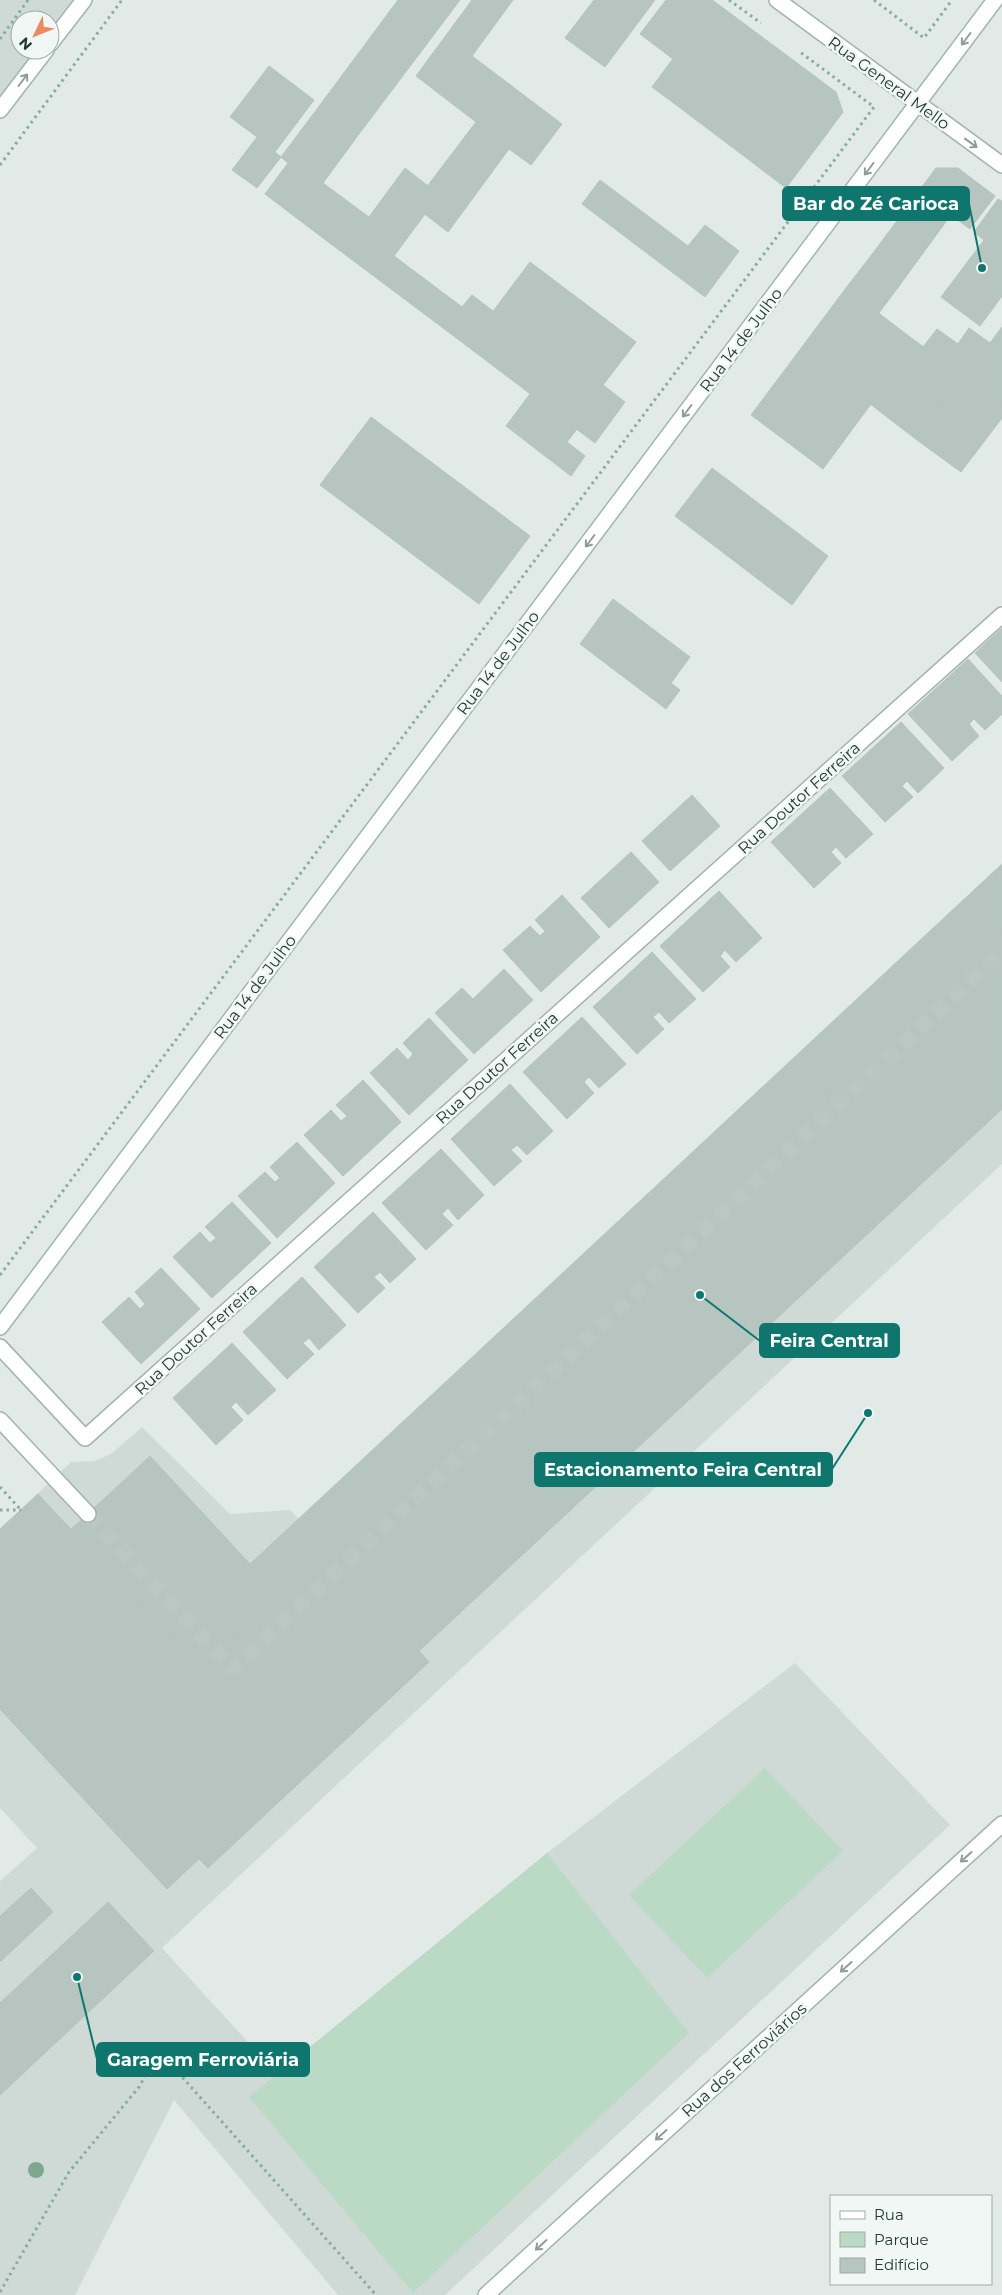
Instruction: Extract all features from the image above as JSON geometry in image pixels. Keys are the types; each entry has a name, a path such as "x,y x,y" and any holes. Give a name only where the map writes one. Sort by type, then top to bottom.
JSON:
{"street":[{"path":"60,31 84,0"},
{"name":"Rua General Mello","path":"777,0 1002,165"},
{"name":"Rua 14 de Julho","path":"0,1327 996,0"},
{"path":"0,110 38,60"},
{"name":"Rua Doutor Ferreira","path":"0,1347 85,1438 1002,615"},
{"path":"0,1420 88,1514"},
{"name":"Rua dos Ferroviários","path":"486,2295 1002,1824"}],"path":[{"path":"0,39 28,0"},
{"path":"0,165 122,0"},
{"path":"730,0 768,28"},
{"path":"874,0 924,38 952,0"},
{"path":"0,1275 874,107 798,51"},
{"path":"0,1487 21,1510 0,1510"},
{"path":"0,2292 69,2172 139,2087 160,2051 376,2295"}],"shaded area":[{"path":"0,0 84,0 60,31 60,10 10,10 10,60 38,60 0,110"},
{"path":"1002,864 1002,1164 162,1948 277,2074 547,1853 795,1663 950,1825 445,2295 338,2295 174,2100 75,2295 0,2295 0,1881 37,1848 0,1808 0,1529 71,1462 95,1461 111,1454 142,1427 230,1514 290,1510 299,1519"}],"green space":[{"path":"765,1768 843,1851 707,1978 629,1895"},
{"path":"547,1853 689,2033 413,2293 249,2097"}],"building":[{"path":"398,0 460,0 359,134 320,105"},
{"path":"472,0 513,0 472,56 562,124 531,165 509,149 448,232 413,205 476,122 416,76"},
{"path":"594,0 655,0 605,67 565,38"},
{"path":"666,0 712,0 715,2 673,59 640,34"},
{"path":"715,2 742,22 679,107 652,87"},
{"path":"742,22 836,92 843,112 820,143 712,62"},
{"path":"712,62 820,143 786,188 679,107"},
{"path":"269,66 314,100 275,152 281,157 257,188 232,170 257,137 230,117"},
{"path":"320,105 359,134 323,183 354,206 327,241 265,194 288,163 281,157"},
{"path":"405,168 428,186 413,205 425,214 394,256 462,307 472,295 493,311 467,346 327,241 354,206 369,217"},
{"path":"936,168 958,168 995,196 970,229 951,215 934,238 902,214"},
{"path":"600,180 688,246 705,225 739,251 705,297 582,204"},
{"path":"998,199 1002,201 1002,296 980,326 941,297 984,240 974,232"},
{"path":"902,214 934,238 902,282 870,257"},
{"path":"870,257 902,282 879,313 846,288"},
{"path":"530,262 636,342 603,385 625,402 595,443 467,346"},
{"path":"846,288 902,331 856,393 799,351"},
{"path":"1002,327 1002,406 964,377"},
{"path":"969,328 990,343 964,377 923,347 937,329 958,344"},
{"path":"902,331 964,377 941,408 879,362"},
{"path":"799,351 871,404 823,469 751,415"},
{"path":"879,362 941,408 917,440 856,393"},
{"path":"964,377 1002,406 1002,418 961,472 917,440"},
{"path":"530,394 577,429 567,442 585,456 571,476 506,426"},
{"path":"371,417 530,536 479,604 320,485"},
{"path":"712,468 828,556 792,605 675,516"},
{"path":"613,599 690,657 671,683 680,690 666,709 580,644"},
{"path":"1002,628 1002,682 975,653"},
{"path":"968,659 1002,696 1002,714 985,730 974,719 969,724 979,736 952,761 908,714"},
{"path":"901,722 944,768 918,793 907,781 902,786 913,797 885,822 842,776"},
{"path":"830,788 873,834 846,858 836,847 831,852 841,863 814,888 771,842"},
{"path":"692,795 720,826 670,871 642,841"},
{"path":"631,852 659,882 609,928 581,898"},
{"path":"1002,864 1002,930 239,1640 106,1497 150,1456 250,1564"},
{"path":"719,891 762,938 736,962 725,950 720,956 730,967 703,992 660,946"},
{"path":"562,895 600,937 541,992 503,950 530,926 540,936 545,931 535,920"},
{"path":"1002,930 1002,1005 242,1712 71,1529 106,1497 239,1640"},
{"path":"652,952 696,999 669,1023 659,1012 653,1017 664,1029 637,1054 593,1007"},
{"path":"504,969 533,1000 474,1054 435,1013 462,988 473,999"},
{"path":"1002,1005 1002,1109 419,1651 429,1662 208,1868 199,1859 167,1889 0,1709 0,1529 38,1494 242,1712"},
{"path":"582,1017 626,1064 599,1088 589,1077 584,1082 594,1093 567,1119 523,1072"},
{"path":"429,1018 468,1060 409,1115 370,1073 397,1048 408,1060 413,1054 403,1043"},
{"path":"363,1080 401,1122 343,1176 304,1135 331,1110 341,1121 347,1116 336,1105"},
{"path":"510,1084 553,1131 527,1155 517,1145 511,1150 522,1161 494,1186 451,1139"},
{"path":"297,1142 335,1183 277,1238 238,1196 265,1172 275,1182 280,1178 270,1167"},
{"path":"441,1149 484,1195 458,1220 448,1208 442,1214 453,1225 426,1250 382,1203"},
{"path":"232,1202 271,1243 212,1298 173,1257 200,1232 210,1243 216,1238 205,1227"},
{"path":"373,1212 416,1259 390,1283 380,1272 374,1277 385,1288 358,1313 314,1267"},
{"path":"161,1268 200,1309 141,1364 102,1322 129,1297 140,1309 145,1304 135,1292"},
{"path":"302,1277 346,1325 319,1350 309,1338 303,1343 314,1354 287,1379 243,1332"},
{"path":"232,1343 276,1390 248,1415 236,1402 231,1407 243,1420 216,1445 173,1398"},
{"path":"31,1888 53,1912 0,1962 0,1916"},
{"path":"108,1902 154,1951 0,2095 0,2003"}],"tunnel":[{"path":"88,1514 232,1669 1002,952"}],"place":[{"name":"Bar do Zé Carioca","path":"982,268"},
{"name":"Feira Central","path":"700,1295"},
{"name":"Estacionamento Feira Central","path":"868,1413"},
{"name":"Garagem Ferroviária","path":"77,1977"}]}
